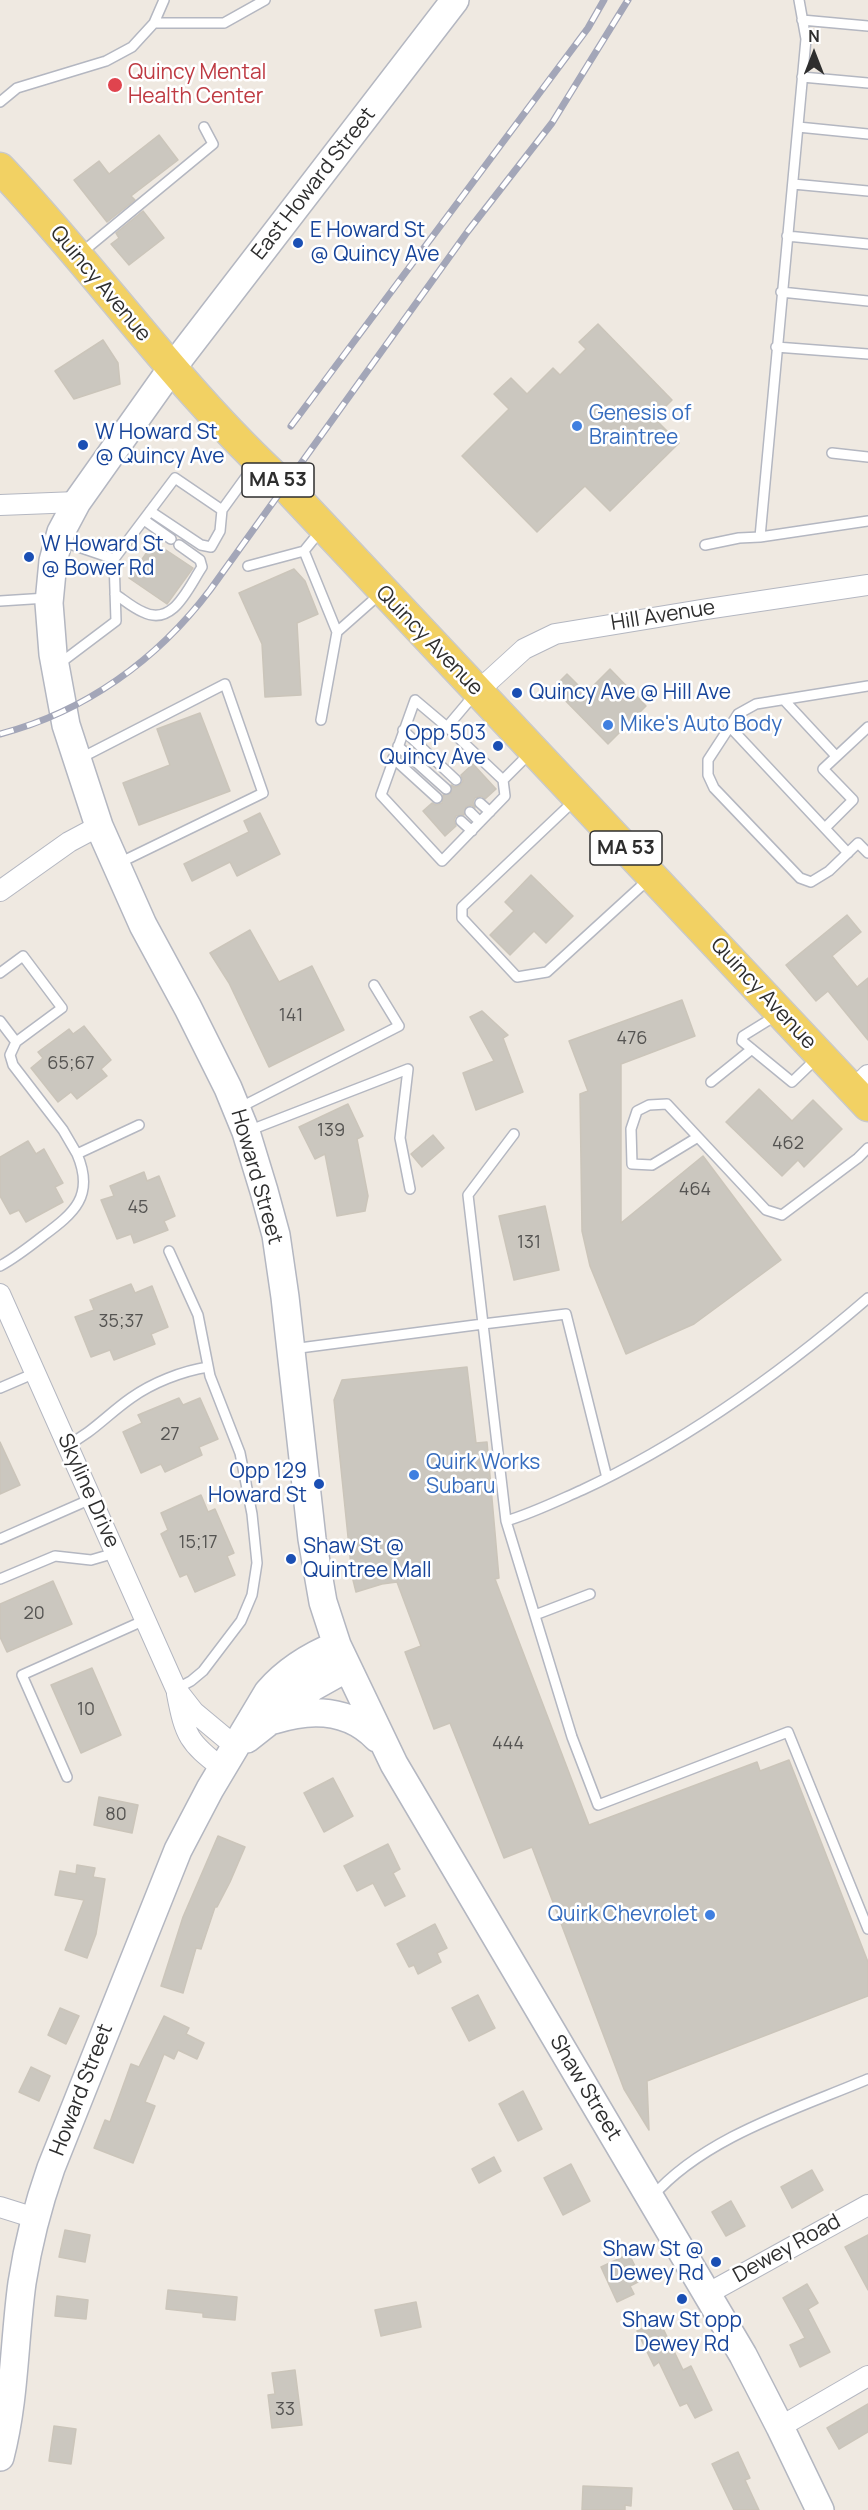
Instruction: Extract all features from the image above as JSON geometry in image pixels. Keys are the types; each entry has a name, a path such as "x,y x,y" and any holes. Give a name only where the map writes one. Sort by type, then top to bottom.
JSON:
{"main road":[{"name":"Quincy Avenue","path":"0,168 30,199 172,368 257,461 285,486 382,592 820,1055 863,1090"}],"street":[{"name":"East Howard Street","path":"58,540 77,502 172,368 455,0"},
{"path":"0,505 77,502"},
{"name":"Howard Street","path":"58,540 52,567 50,598 55,668 74,750 99,826 115,865 147,933 208,1046 242,1120 276,1235 312,1539 324,1602 342,1657"},
{"name":"Hill Avenue","path":"478,691 516,655 555,634 868,585"},
{"path":"0,891 69,842 99,826"},
{"name":"Skyline Drive","path":"0,1294 176,1689 182,1721 189,1739 203,1754 229,1758"},
{"name":"Howard Street","path":"0,2457 12,2397 22,2285 35,2218 51,2168 168,1872 188,1829 262,1701 283,1676 311,1656 342,1657"},
{"name":"Howard Street","path":"229,1758 267,1722 313,1687 342,1657"},
{"name":"Shaw Street","path":"342,1657 383,1743 707,2294 780,2427 820,2510"},
{"path":"267,1722 296,1714 321,1712 338,1714 364,1725 383,1743"},
{"name":"Dewey Road","path":"707,2294 868,2205"},
{"path":"0,2207 35,2218"},
{"path":"780,2427 868,2376"}],"lane":[{"path":"0,102 17,88 106,61 132,47 154,23 164,0"},
{"path":"154,23 224,23 265,0"},
{"path":"760,537 806,39 799,0"},
{"path":"802,20 868,26"},
{"path":"802,77 868,83"},
{"path":"77,256 213,144 204,127"},
{"path":"798,127 868,134"},
{"path":"793,184 868,191"},
{"path":"787,236 868,244"},
{"path":"782,292 868,301"},
{"path":"776,347 868,354"},
{"path":"832,453 868,457"},
{"path":"150,511 201,545 211,547 220,531 222,510 257,461"},
{"path":"55,668 116,621 114,559 175,478 222,510"},
{"path":"144,519 171,539"},
{"path":"705,545 868,521"},
{"path":"248,566 304,551 323,527"},
{"path":"58,540 114,559"},
{"path":"115,594 143,613 159,617 174,610 202,567 200,560 179,545"},
{"path":"194,556 201,545"},
{"path":"304,551 337,632 321,720"},
{"path":"337,632 382,592"},
{"path":"0,601 50,598"},
{"path":"74,750 225,684 262,793 115,865"},
{"path":"868,686 756,704 738,714 708,760 708,775 714,788 800,878 811,882 829,871 858,843 868,853"},
{"path":"447,727 478,691"},
{"path":"415,700 447,727 503,780 505,796 442,861 381,795 415,700"},
{"path":"784,700 836,756"},
{"path":"730,727 848,853"},
{"path":"825,828 854,800 824,769 868,727"},
{"path":"403,730 456,780"},
{"path":"398,746 446,789"},
{"path":"503,780 533,750"},
{"path":"393,758 437,798"},
{"path":"578,797 462,907 462,918 517,977 547,972 651,876"},
{"path":"480,803 489,812"},
{"path":"470,812 480,822"},
{"path":"461,821 472,831"},
{"path":"0,973 23,956 62,1008 16,1042 11,1050 13,1065 63,1130 77,1154 83,1177 80,1198 74,1211 16,1257 0,1266"},
{"path":"242,1120 399,1026 374,985"},
{"path":"780,1013 743,1036 742,1041 792,1082 820,1055"},
{"path":"0,1021 16,1042"},
{"path":"711,1082 752,1049"},
{"path":"242,1120 408,1069 400,1138 410,1189"},
{"path":"698,1137 652,1164 632,1164 631,1130 637,1111 649,1105 667,1104 698,1137 766,1210 782,1215 868,1148"},
{"path":"77,1154 139,1125"},
{"path":"514,1134 468,1195 506,1521 572,1737 598,1804 788,1732 868,1929"},
{"path":"169,1251 198,1316 208,1367 244,1467 254,1532 256,1574 252,1595 241,1621 203,1671 176,1689"},
{"path":"506,1521 527,1515 607,1478 689,1431 754,1389 812,1346 868,1298"},
{"path":"290,1349 566,1314 607,1478"},
{"path":"67,1444 92,1430 140,1392 183,1373 208,1367"},
{"path":"0,1388 35,1373"},
{"path":"0,1539 91,1499"},
{"path":"0,1579 56,1556 97,1560 115,1553"},
{"path":"535,1615 590,1594"},
{"path":"67,1777 22,1675 145,1620"},
{"path":"651,2199 665,2182 721,2142 868,2079"}],"building":[{"path":"159,135 178,160 131,196 135,200 107,222 74,180 99,161 109,174"},
{"path":"143,211 164,238 129,265 111,244 119,238 116,233"},
{"name":"Genesis of Braintree","path":"598,324 672,400 654,418 679,443 610,511 585,486 537,532 462,456 509,409 494,394 511,378 527,394 553,368 560,375 586,349 579,342"},
{"path":"103,340 118,363 120,384 74,399 55,371"},
{"path":"154,542 193,568 167,604 129,578"},
{"path":"294,569 305,581 318,614 297,623 301,695 265,697 262,644 239,593"},
{"name":"Mike's Auto Body","path":"610,669 646,706 608,744 553,688 567,674 586,693"},
{"path":"200,713 230,791 139,825 123,783 170,765 157,729"},
{"path":"473,764 496,789 485,799 481,796 475,798 473,802 475,808 471,805 466,807 464,815 456,816 454,820 456,826 445,836 423,811 432,803 436,805 442,803 443,795 451,793 451,785 455,787 460,785 463,781 461,775"},
{"path":"260,813 280,854 237,876 230,862 192,881 184,864 249,832 244,821"},
{"path":"531,875 573,916 546,943 534,931 510,955 490,935 514,911 505,902"},
{"path":"847,915 861,932 832,956 857,987 868,978 868,1040 828,991 816,1001 786,965"},
{"path":"250,930 279,982 312,966 344,1030 269,1067 229,983 210,953"},
{"path":"682,1000 695,1036 621,1064 621,1223 703,1156 781,1260 694,1324 626,1354 590,1266 582,1231 580,1094 588,1091 569,1041"},
{"path":"482,1011 508,1035 503,1038 523,1092 476,1110 463,1073 494,1061 470,1017"},
{"path":"84,1026 111,1060 101,1069 107,1076 77,1099 71,1092 58,1102 31,1068 43,1058 38,1052 69,1029 73,1034"},
{"path":"759,1089 792,1121 813,1100 842,1129 804,1167 798,1160 782,1176 726,1122"},
{"path":"348,1104 363,1136 357,1139 368,1196 365,1211 337,1216 325,1154 315,1159 299,1127"},
{"path":"433,1135 444,1148 422,1167 411,1154"},
{"path":"28,1141 36,1154 44,1149 63,1183 55,1187 63,1202 26,1222 19,1210 10,1214 0,1196 0,1157"},
{"path":"144,1172 147,1181 159,1176 175,1216 164,1221 168,1230 134,1243 131,1234 117,1239 101,1200 114,1196 110,1186"},
{"path":"545,1206 559,1270 514,1280 499,1216"},
{"path":"131,1284 135,1293 152,1286 168,1327 151,1334 155,1344 114,1360 110,1350 91,1357 75,1317 94,1310 90,1300"},
{"path":"467,1367 476,1443 487,1442 499,1578 495,1579 589,1825 757,1762 760,1771 789,1760 868,1962 868,1996 647,2081 649,2130 624,2089 532,1847 504,1858 450,1723 434,1729 405,1652 421,1646 397,1582 356,1592 352,1576 334,1400 342,1380"},
{"path":"179,1398 183,1405 200,1398 218,1439 199,1447 202,1455 165,1472 161,1464 141,1473 123,1432 142,1423 138,1415"},
{"path":"0,1442 20,1485 0,1494"},
{"path":"201,1495 208,1512 215,1509 234,1553 227,1556 235,1575 195,1592 187,1574 180,1577 161,1534 168,1530 161,1513"},
{"path":"53,1581 72,1624 7,1652 0,1637 0,1604"},
{"path":"92,1668 121,1735 81,1753 51,1685"},
{"path":"333,1778 353,1816 324,1832 304,1793"},
{"path":"99,1797 138,1805 132,1833 94,1825"},
{"path":"218,1836 245,1847 230,1882 215,1907 201,1949 196,1948 183,1993 161,1986 183,1917"},
{"path":"388,1844 400,1869 393,1873 405,1896 385,1906 373,1883 357,1891 344,1866"},
{"path":"77,1865 95,1868 93,1877 105,1879 96,1934 87,1958 65,1950 84,1900 55,1895 60,1871 76,1874"},
{"path":"435,1924 447,1948 437,1953 441,1962 418,1974 414,1965 409,1967 397,1944"},
{"path":"478,1995 495,2028 469,2041 452,2008"},
{"path":"60,2008 79,2016 66,2044 48,2035"},
{"path":"164,2016 189,2028 186,2034 204,2043 197,2059 178,2050 174,2059 164,2054 145,2102 155,2106 133,2163 94,2148 105,2120 110,2122 131,2064 139,2067"},
{"path":"31,2067 50,2076 39,2101 19,2092"},
{"path":"523,2091 542,2129 518,2141 499,2104"},
{"path":"494,2157 501,2171 479,2183 472,2169"},
{"path":"571,2164 590,2201 563,2215 544,2178"},
{"path":"812,2170 823,2190 792,2208 781,2187"},
{"path":"731,2201 745,2226 726,2236 712,2212"},
{"path":"65,2230 90,2235 85,2262 59,2257"},
{"path":"868,2235 868,2290 845,2247"},
{"path":"629,2254 642,2280 630,2286 634,2294 617,2302 601,2267"},
{"path":"807,2284 818,2303 808,2309 830,2352 800,2367 790,2345 805,2338 783,2298"},
{"path":"168,2290 237,2297 235,2320 203,2317 203,2313 166,2309"},
{"path":"57,2296 88,2300 86,2319 55,2316"},
{"path":"416,2302 421,2327 381,2336 375,2310"},
{"path":"659,2320 683,2370 691,2366 712,2410 695,2418 687,2403 680,2406 659,2362 654,2366 637,2331"},
{"path":"295,2370 302,2425 272,2428 268,2395 275,2394 272,2373"},
{"path":"868,2404 868,2432 839,2449 827,2428"},
{"path":"54,2426 76,2429 71,2464 49,2461"},
{"path":"738,2452 750,2478 745,2480 759,2510 734,2510 712,2464"},
{"path":"583,2486 632,2488 631,2506 625,2505 625,2510 582,2510"}],"railway":[{"path":"291,426 588,28 604,0"},
{"path":"0,734 61,712 90,697 143,661 189,615 210,590 468,231 552,123 628,0"}],"place":[{"name":"Quincy Mental Health Center","path":"115,85"},
{"name":"E Howard St @ Quincy Ave","path":"298,243"},
{"name":"Genesis of Braintree","path":"577,426"},
{"name":"W Howard St @ Quincy Ave","path":"83,445"},
{"name":"W Howard St @ Bower Rd","path":"29,557"},
{"name":"Quincy Ave @ Hill Ave","path":"517,693"},
{"name":"Mike's Auto Body","path":"608,725"},
{"name":"Opp 503 Quincy Ave","path":"498,746"},
{"name":"Quirk Works Subaru","path":"414,1475"},
{"name":"Opp 129 Howard St","path":"319,1484"},
{"name":"Shaw St @ Quintree Mall","path":"291,1559"},
{"name":"Quirk Chevrolet","path":"710,1915"},
{"name":"Shaw St @ Dewey Rd","path":"716,2262"},
{"name":"Shaw St opp Dewey Rd","path":"682,2299"}]}
